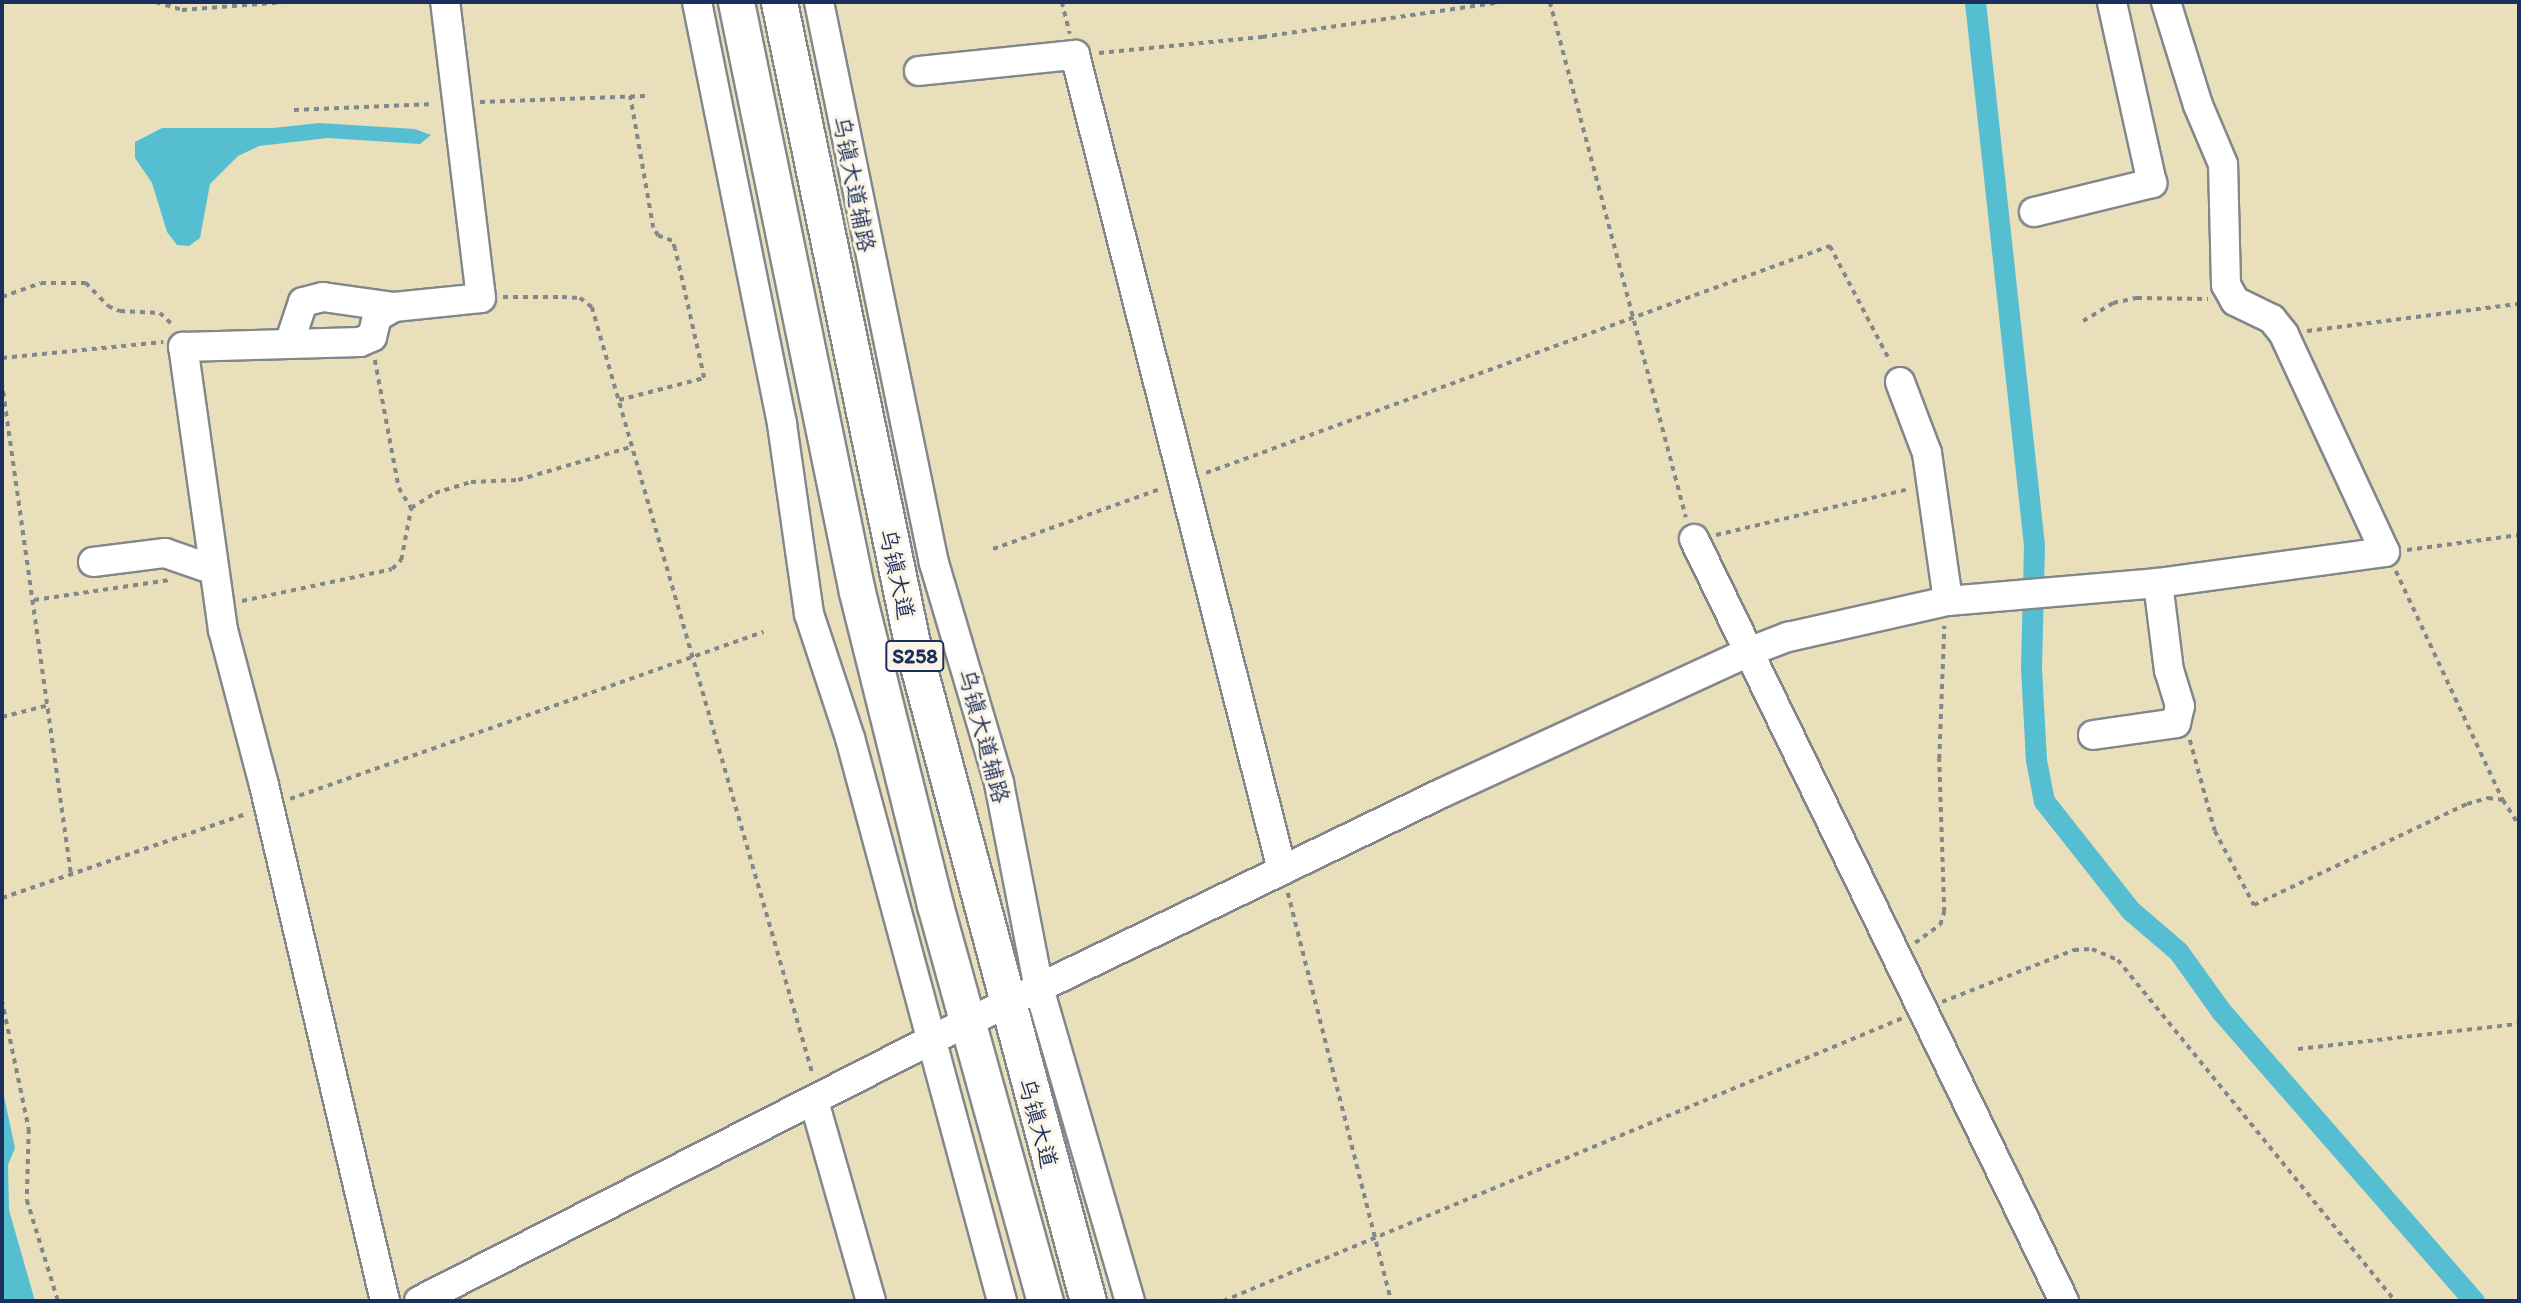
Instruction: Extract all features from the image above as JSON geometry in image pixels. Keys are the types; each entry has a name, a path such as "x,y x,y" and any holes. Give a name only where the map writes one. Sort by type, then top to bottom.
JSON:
{"main road":[{"name":"乌镇大道","path":"736,2 857,592 967,1023 1045,1301"},
{"name":"乌镇大道","path":"779,2 906,617 1006,1004 1088,1301"}],"street":[{"path":"289,341 303,302 323,297 394,307 481,298 445,2"},
{"path":"698,2 782,424 802,584 850,738 1002,1301"},
{"name":"乌镇大道辅路","path":"819,2 934,563 999,783 1039,988 1130,1301"},
{"path":"2034,212 2152,183 2112,2"},
{"path":"419,1301 931,1040 1282,870 1751,651 1788,637 1948,601 2158,583 2385,552 2284,334 2272,319 2235,301 2232,295 2224,260 2222,164 2198,105 2166,2"},
{"path":"919,71 1075,55 1282,870"},
{"path":"385,1301 269,806 219,605 206,569 183,347 289,341 360,341 372,337 377,317 394,307"},
{"path":"1900,382 1919,425 1932,483 1948,601"},
{"path":"1694,539 1751,651 1894,953 2064,1301"},
{"path":"93,562 165,553 206,569"},
{"path":"2093,735 2176,723 2180,706 2167,657 2158,583"},
{"path":"817,1099 871,1301"}],"path":[{"path":"156,2 182,10 285,2"},
{"path":"1062,2 1075,55 1262,37 1500,2"},
{"path":"1550,2 1633,321 1694,539 1794,519 1932,483"},
{"path":"619,400 704,378 672,241 658,236 653,228 630,96"},
{"path":"992,549 1633,321 1830,246 1867,309 1900,382"},
{"path":"2,297 41,283 86,283 108,306 120,311 160,313 174,326 183,347"},
{"path":"2083,321 2113,303 2137,298 2190,302 2232,295"},
{"path":"481,298 562,297 580,299 592,307 817,1099"},
{"path":"2284,334 2519,304"},
{"path":"219,605 392,569 401,560 411,508 399,488 372,337"},
{"path":"2,358 150,342 183,347"},
{"path":"2,382 71,873"},
{"path":"411,508 435,493 471,482 518,480 632,446"},
{"path":"2519,535 2385,552 2503,800 2519,825"},
{"path":"34,600 178,578 206,569"},
{"path":"1894,953 1928,937 1944,912 1939,731 1948,601"},
{"path":"2,898 763,632"},
{"path":"2,717 49,705"},
{"path":"2176,723 2189,734 2214,831 2254,905 2467,804 2487,798 2503,800"},
{"path":"1282,870 1391,1301"},
{"path":"1223,1301 1922,1010 2074,950 2092,948 2118,960 2395,1301"},
{"path":"2,1000 29,1129 27,1200 58,1301"},
{"path":"2298,1049 2519,1024"}],"water":[{"path":"319,123 415,129 431,135 420,144 328,138 259,146 238,156 210,184 200,238 189,246 177,245 167,232 152,183 135,158 135,142 162,128 273,128"},
{"path":"2,1087 15,1148 8,1165 9,1210 35,1301 2,1301"}],"waterway":[{"path":"1975,2 2034,545 2031,668 2036,760 2044,801 2130,910 2178,951 2221,1011 2474,1301"}]}
